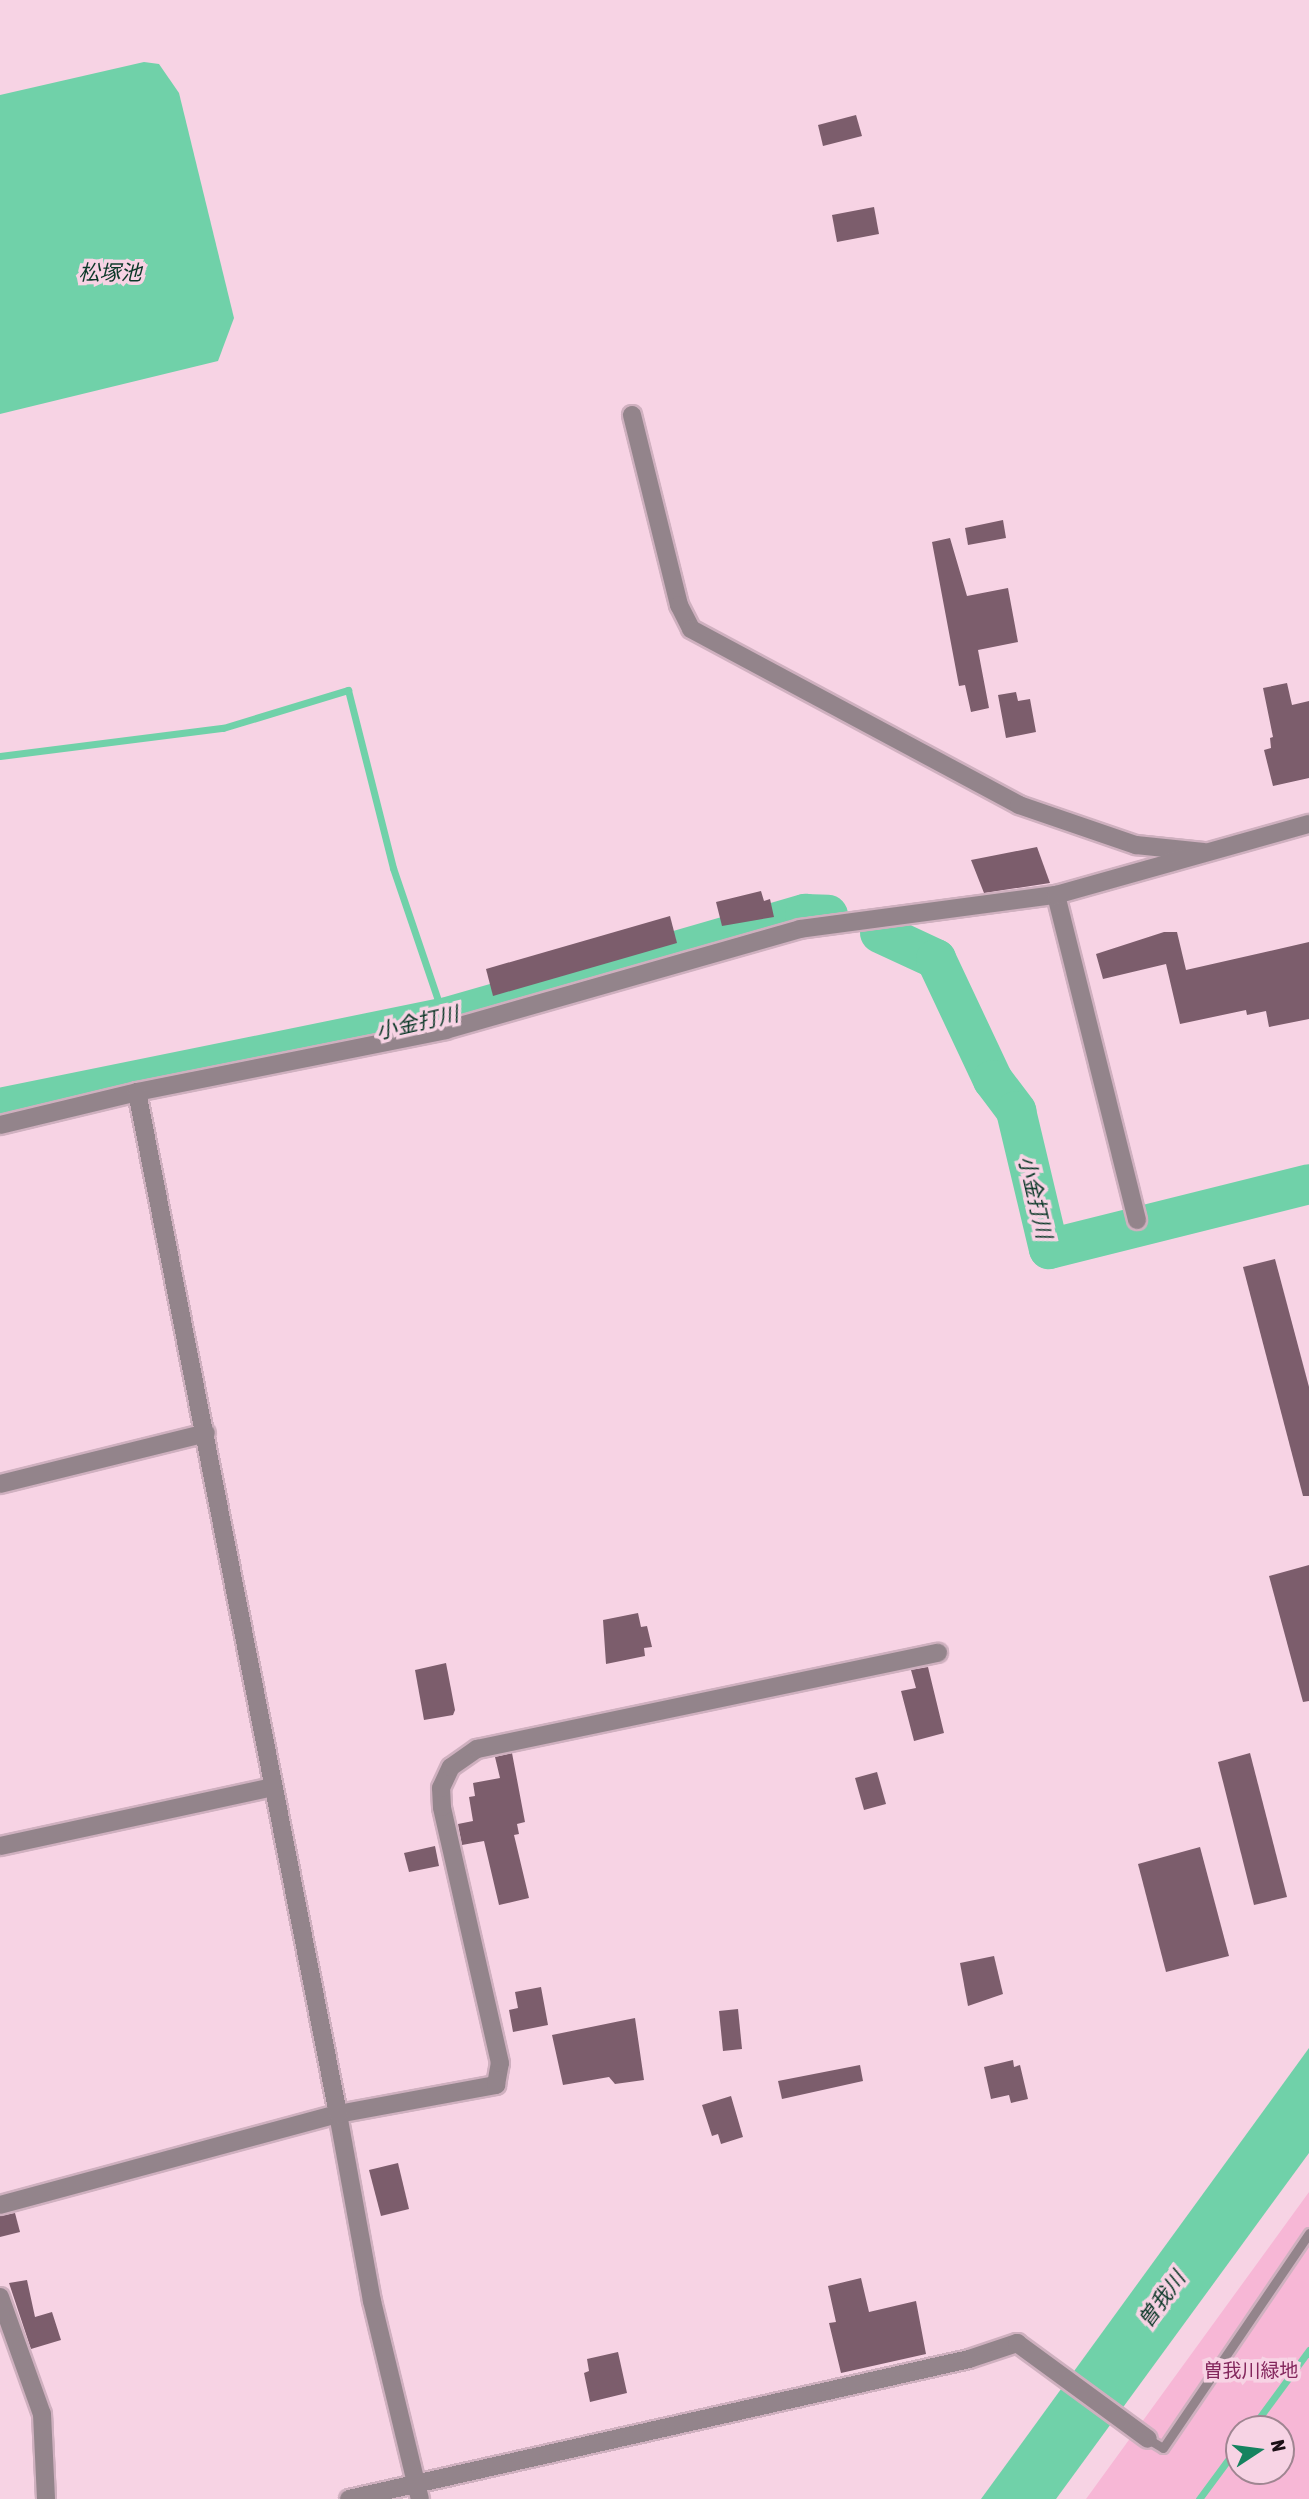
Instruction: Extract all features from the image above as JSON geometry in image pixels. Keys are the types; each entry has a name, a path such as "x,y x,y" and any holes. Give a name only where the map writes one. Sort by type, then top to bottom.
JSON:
{"street":[{"path":"632,415 679,605 691,629 1019,805 1136,845 1214,853"},
{"path":"0,1125 136,1091 446,1030 800,929 1056,895 1214,853 1309,824"},
{"path":"1056,895 1137,1220"},
{"path":"136,1091 206,1433 372,2301 419,2493"},
{"path":"0,1484 206,1433"},
{"path":"0,2205 338,2114 496,2085 500,2063 442,1807 442,1788 451,1767 477,1749 938,1653"},
{"path":"0,1846 272,1787"},
{"path":"0,2297 42,2414 46,2499"},
{"path":"349,2499 419,2493 969,2360 1017,2343 1148,2439"}],"lane":[{"path":"1148,2439 1163,2448 1309,2234"}],"green space":[{"name":"曽我川緑地","path":"1309,2192 1309,2499 1086,2499"}],"water":[{"name":"松塚池","path":"144,62 159,64 179,93 234,318 218,361 0,414 0,95"},
{"name":"曽我川","path":"1309,2048 1309,2153 1056,2499 981,2499"}],"building":[{"path":"856,115 862,136 823,146 818,125"},
{"path":"874,207 879,234 837,242 832,215"},
{"path":"1003,520 1006,538 968,545 965,528"},
{"path":"950,538 967,596 1008,588 1018,642 978,650 989,708 971,712 965,685 959,686 932,542"},
{"path":"1287,683 1292,705 1309,701 1309,778 1273,786 1264,750 1271,748 1270,738 1273,737 1263,688"},
{"path":"1016,692 1018,701 1030,699 1036,732 1006,738 998,695"},
{"path":"1037,847 1050,883 984,893 971,860"},
{"path":"761,891 764,901 770,899 774,917 722,926 716,902"},
{"path":"670,916 677,943 493,996 486,969"},
{"path":"1164,932 1177,932 1186,970 1309,942 1309,1019 1269,1027 1266,1011 1247,1015 1246,1010 1180,1024 1166,964 1103,979 1096,954"},
{"path":"1275,1259 1309,1387 1309,1496 1303,1496 1243,1267"},
{"path":"1309,1565 1309,1701 1303,1702 1269,1576"},
{"path":"638,1613 641,1627 647,1626 652,1647 644,1648 645,1656 606,1664 603,1620"},
{"path":"446,1663 455,1710 453,1715 424,1720 415,1670"},
{"path":"928,1667 944,1733 914,1741 901,1691 916,1688 911,1670"},
{"path":"512,1753 525,1822 517,1824 519,1834 514,1835 529,1898 499,1905 484,1841 462,1845 458,1824 473,1821 469,1797 475,1796 473,1783 500,1778 495,1757"},
{"path":"1250,1753 1287,1897 1254,1905 1218,1762"},
{"path":"877,1772 886,1804 864,1810 855,1778"},
{"path":"435,1846 439,1866 409,1872 404,1853"},
{"path":"1200,1847 1229,1956 1166,1972 1138,1864"},
{"path":"994,1956 1003,1994 968,2006 960,1963"},
{"path":"541,1987 548,2025 513,2032 509,2010 518,2008 515,1992"},
{"path":"738,2009 742,2049 723,2051 719,2011"},
{"path":"635,2018 644,2080 615,2084 609,2077 563,2085 552,2035"},
{"path":"1013,2060 1014,2067 1020,2065 1028,2099 1011,2103 1009,2095 991,2099 984,2067"},
{"path":"860,2065 863,2081 782,2099 778,2081"},
{"path":"731,2096 743,2137 721,2144 718,2134 712,2136 702,2105"},
{"path":"398,2163 409,2209 381,2216 369,2170"},
{"path":"15,2213 20,2232 0,2237 0,2216"},
{"path":"861,2278 869,2312 916,2301 926,2354 841,2373 829,2323 836,2322 828,2286"},
{"path":"27,2280 35,2317 52,2312 61,2340 31,2349 9,2283"},
{"path":"618,2352 627,2393 590,2402 584,2373 589,2371 587,2359"}],"waterway":[{"path":"0,756 223,728 348,690 393,868 444,1018"},
{"name":"小金打川","path":"0,1108 444,1018 805,914 828,915"},
{"name":"小金打川","path":"880,933 936,959 993,1080 1016,1111 1049,1249 1309,1184"},
{"path":"1261,2415 1309,2350"},
{"path":"1199,2499 1225,2464"}]}
